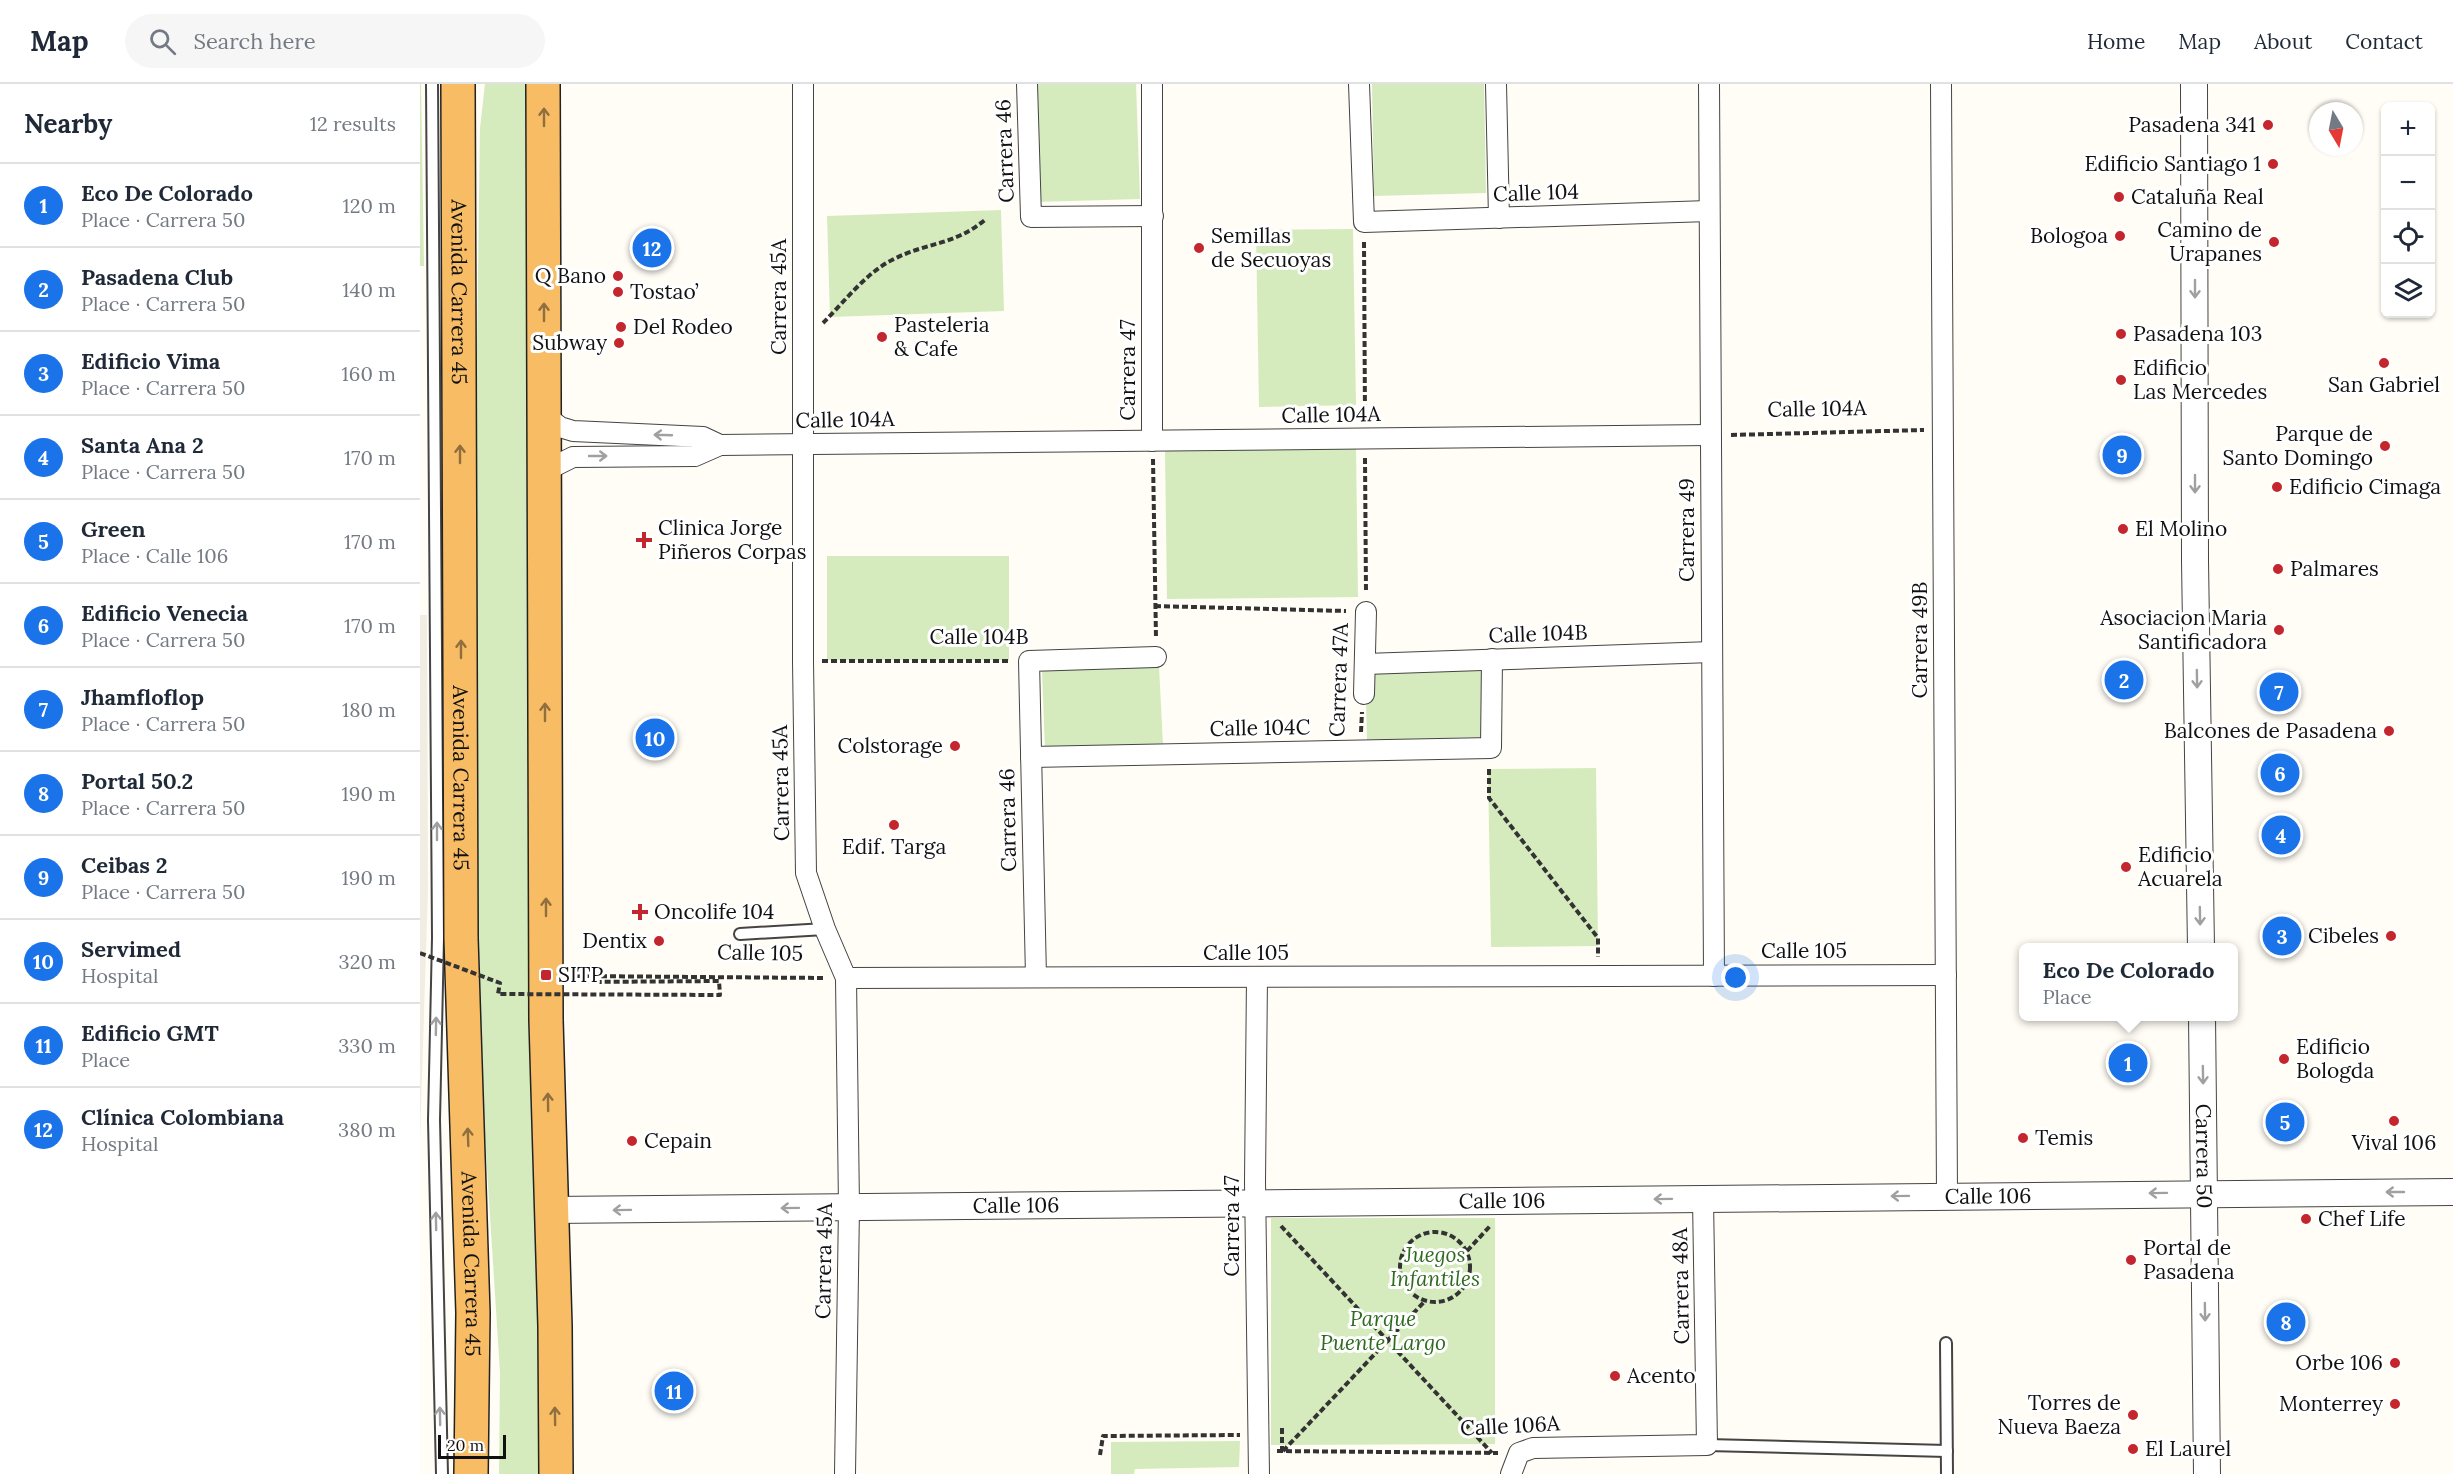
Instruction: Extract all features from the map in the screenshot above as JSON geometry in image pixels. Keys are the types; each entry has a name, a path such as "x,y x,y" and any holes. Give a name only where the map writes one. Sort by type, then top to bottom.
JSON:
{"highway":[{"name":"Avenida Carrera 45","path":"458,84 461,938 473,1313 471,1474"},
{"path":"458,147 474,84"},
{"path":"543,84 546,975 556,1474"}],"street":[{"name":"Carrera 45A","path":"803,84 803,661 806,873 825,929 846,978 849,1207 845,1474"},
{"name":"Carrera 46","path":"1027,84 1031,217 1153,216"},
{"name":"Carrera 47","path":"1152,84 1152,441"},
{"name":"Calle 104","path":"1359,84 1364,222 1709,212"},
{"path":"1496,84 1499,218"},
{"name":"Carrera 49","path":"1709,84 1714,976"},
{"name":"Carrera 49B","path":"1941,84 1947,1196"},
{"path":"2194,84 2195,549 2201,943"},
{"name":"Calle 104A","path":"543,414 560,427 573,431 703,437 720,445"},
{"name":"Calle 104A","path":"543,472 573,457 696,456 720,445 1710,435"},
{"name":"Carrera 47A","path":"1364,693 1366,612"},
{"name":"Calle 104B","path":"1365,664 1712,652"},
{"name":"Calle 104B","path":"1029,661 1156,657"},
{"path":"1491,748 1492,659"},
{"name":"Carrera 46","path":"1029,661 1036,977"},
{"name":"Calle 104C","path":"1031,757 1491,748"},
{"name":"Calle 105","path":"846,978 1946,975"},
{"name":"Carrera 47","path":"1257,977 1256,1203 1259,1474"},
{"name":"Carrera 50","path":"2202,1021 2207,1474"},
{"name":"Calle 106","path":"552,1210 2453,1192"},
{"name":"Carrera 48A","path":"1703,1198 1707,1445"},
{"name":"Calle 106A","path":"1519,1453 1533,1448 1707,1445"},
{"path":"1511,1474 1519,1453"}],"lane":[{"path":"432,84 438,926 434,1120 442,1474"},
{"path":"740,934 825,929"},
{"path":"1946,1343 1947,1474"},
{"name":"Calle 106A","path":"1707,1445 1947,1450"}],"path":[{"path":"823,323 886,263 914,251 959,237 986,219"},
{"name":"Calle 104A","path":"1710,435 1943,430"},
{"name":"Carrera 47","path":"1152,441 1156,657"},
{"path":"1155,606 1366,612"},
{"name":"Calle 104B","path":"803,661 1029,661"},
{"name":"Carrera 47A","path":"1360,750 1364,693"},
{"path":"1491,748 1489,798 1598,938 1599,976"},
{"path":"420,953 500,983 498,994 720,994 719,981 586,982 586,976"},
{"name":"Calle 105","path":"546,975 846,978"},
{"path":"1467,1251 1493,1222"},
{"path":"1279,1223 1492,1453"},
{"path":"1431,1232 1443,1233 1455,1238 1467,1251 1471,1268 1469,1279 1463,1290 1454,1297 1443,1302 1425,1301 1411,1293 1404,1284 1400,1273 1404,1251 1411,1241 1431,1232"},
{"path":"1282,1452 1386,1339 1425,1301"},
{"path":"1100,1455 1103,1436 1248,1435 1259,1451"},
{"name":"Calle 106A","path":"1259,1451 1519,1453"}],"green space":[{"path":"421,84 424,266 420,266"},
{"path":"485,84 533,84 548,1474 499,1474 500,1373 485,1137 476,929 474,572 480,128"},
{"path":"1031,84 1136,84 1140,199 1035,202"},
{"path":"1372,84 1484,84 1486,193 1374,196"},
{"path":"1001,210 1004,311 830,317 827,216"},
{"path":"1353,229 1356,405 1259,407 1256,230"},
{"path":"1356,447 1358,597 1167,599 1165,450"},
{"path":"827,556 1009,556 1009,660 827,660"},
{"path":"1482,662 1484,737 1367,740 1365,666"},
{"path":"1159,666 1163,745 1045,750 1042,671"},
{"path":"1596,768 1598,946 1491,947 1488,769"},
{"name":"Parque Puente Largo","path":"1271,1218 1495,1218 1495,1444 1271,1445"},
{"path":"1240,1441 1239,1467 1135,1469 1134,1474 1111,1474 1111,1442"}],"shaded area":[{"path":"420,615 427,615 428,888 420,1139"}],"place":[{"name":"Pasadena 341","path":"2268,125"},
{"name":"Edificio Santiago 1","path":"2273,164"},
{"name":"Cataluña Real","path":"2119,197"},
{"name":"Bologoa","path":"2120,236"},
{"name":"Camino de Urapanes","path":"2274,242"},
{"name":"Clínica Colombiana","path":"652,248"},
{"name":"Semillas de Secuoyas","path":"1199,248"},
{"name":"Q Bano","path":"618,276"},
{"name":"Tostao’","path":"618,292"},
{"name":"Del Rodeo","path":"621,327"},
{"name":"Pasadena 103","path":"2121,334"},
{"name":"Pasteleria & Cafe","path":"882,337"},
{"name":"Subway","path":"619,343"},
{"name":"San Gabriel","path":"2384,363"},
{"name":"Edificio Las Mercedes","path":"2121,380"},
{"name":"Parque de Santo Domingo","path":"2385,446"},
{"name":"Ceibas 2","path":"2122,455"},
{"name":"Edificio Cimaga","path":"2277,487"},
{"name":"El Molino","path":"2123,529"},
{"name":"Clinica Jorge Piñeros Corpas","path":"644,540"},
{"name":"Palmares","path":"2278,569"},
{"name":"Asociacion Maria Santificadora","path":"2279,630"},
{"name":"Pasadena Club","path":"2124,680"},
{"name":"Jhamfloflop","path":"2279,692"},
{"name":"Balcones de Pasadena","path":"2389,731"},
{"name":"Servimed","path":"655,738"},
{"name":"Colstorage","path":"955,746"},
{"name":"Edificio Venecia","path":"2280,773"},
{"name":"Edif. Targa","path":"894,825"},
{"name":"Santa Ana 2","path":"2281,835"},
{"name":"Edificio Acuarela","path":"2126,867"},
{"name":"Oncolife 104","path":"640,912"},
{"name":"Edificio Vima","path":"2282,936"},
{"name":"Cibeles","path":"2391,936"},
{"name":"Dentix","path":"659,941"},
{"name":"SITP","path":"546,975"},
{"name":"Edificio Bologda","path":"2284,1059"},
{"name":"Eco De Colorado","path":"2128,1063"},
{"name":"Vival 106","path":"2394,1121"},
{"name":"Green","path":"2285,1122"},
{"name":"Temis","path":"2023,1138"},
{"name":"Cepain","path":"632,1141"},
{"name":"Chef Life","path":"2306,1219"},
{"name":"Portal de Pasadena","path":"2131,1260"},
{"name":"Portal 50.2","path":"2286,1322"},
{"name":"Orbe 106","path":"2395,1363"},
{"name":"Acento","path":"1615,1376"},
{"name":"Edificio GMT","path":"674,1391"},
{"name":"Monterrey","path":"2395,1404"},
{"name":"Torres de Nueva Baeza","path":"2133,1415"},
{"name":"El Laurel","path":"2133,1449"}],"park label":[{"name":"Juegos Infantiles","path":"1435,1267"}]}
